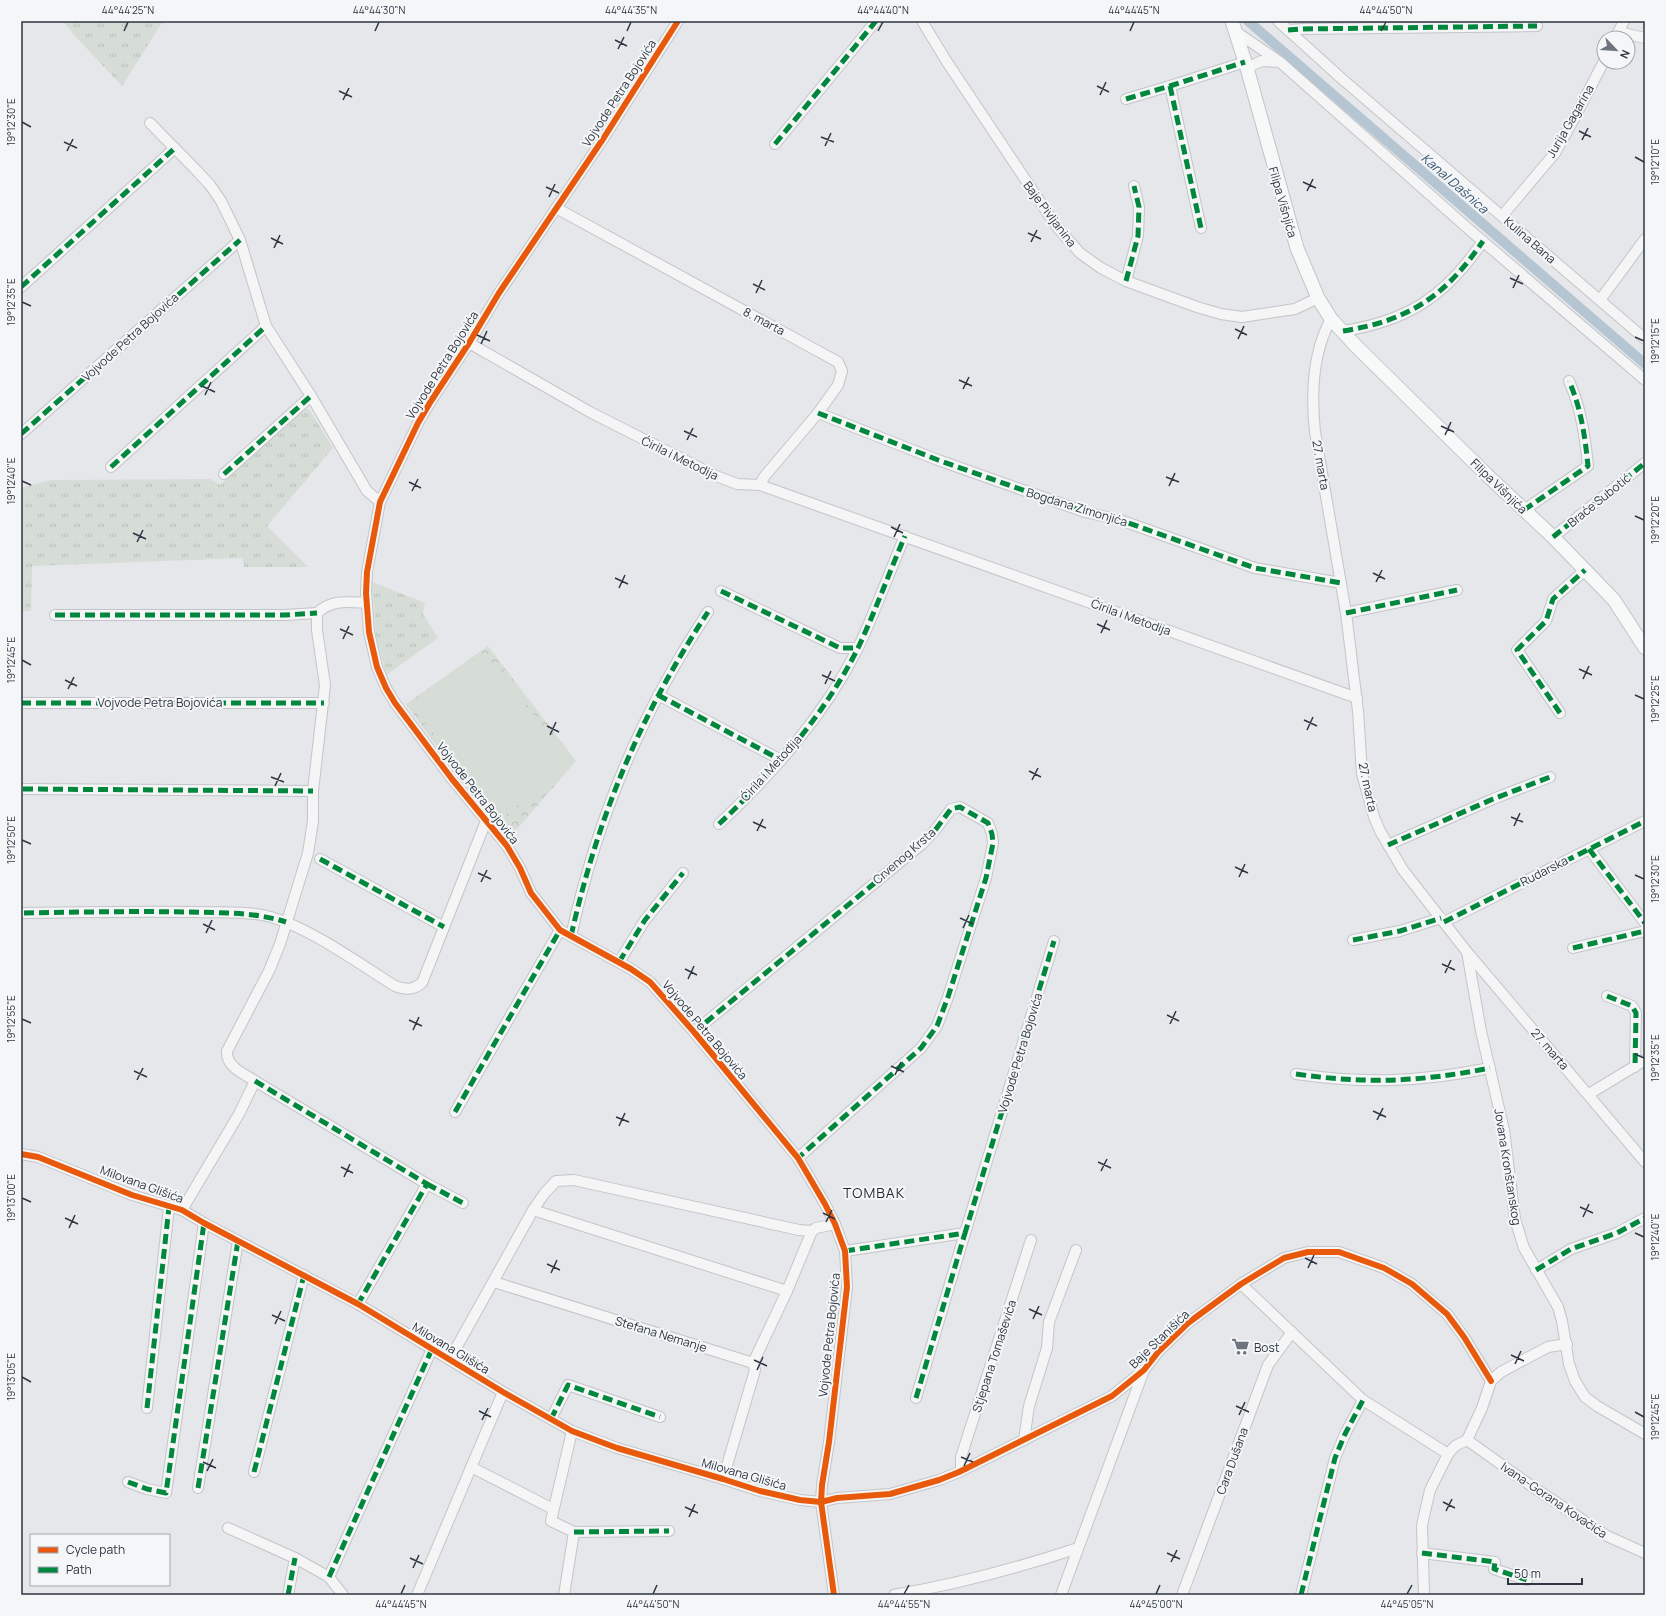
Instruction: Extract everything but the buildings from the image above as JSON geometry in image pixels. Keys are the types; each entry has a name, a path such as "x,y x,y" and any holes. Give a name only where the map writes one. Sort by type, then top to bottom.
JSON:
{"main road":[{"name":"Filipa Višnjića","path":"1234,26 1291,230 1318,298 1331,319 1356,346 1553,537 1614,600 1645,648"}],"street":[{"name":"Vojvode Petra Bojovića","path":"678,21 431,400 380,502 367,572 369,632 377,666 386,688 395,703 452,779 507,846 520,868 531,893 560,930 619,962 650,982 694,1032 798,1158 826,1204 845,1251 847,1287 821,1502 834,1595"},
{"path":"775,144 876,21"},
{"name":"Baje Pivljanina","path":"922,21 947,62 1057,227 1080,253 1101,268 1126,281 1197,307 1221,314 1242,317 1295,309 1318,298"},
{"name":"Kulina Bana","path":"1278,21 1341,78 1645,339"},
{"path":"1620,30 1624,21"},
{"path":"1234,26 1280,62 1483,241 1645,380"},
{"path":"1288,30 1537,26"},
{"path":"1126,99 1261,61 1280,62"},
{"name":"Jurija Gagarina","path":"1502,216 1555,153 1599,70"},
{"path":"1170,86 1187,156 1201,228"},
{"path":"150,123 210,185 221,201 240,240 266,326 311,396 367,491 380,502"},
{"path":"21,287 175,148"},
{"path":"1126,281 1138,236 1139,207 1134,186"},
{"name":"8. marta","path":"556,208 838,362 842,371 838,385 818,413 764,477 760,485"},
{"name":"Vojvode Petra Bojovića","path":"21,434 240,240"},
{"path":"1600,300 1645,240"},
{"path":"1343,331 1367,327 1391,320 1413,310 1429,300 1453,280 1469,262 1483,241"},
{"name":"27. marta","path":"1331,319 1323,338 1314,373 1313,407 1315,432 1346,612 1357,698 1362,774 1374,817 1403,870 1467,952 1589,1094 1645,1162"},
{"path":"111,467 266,326"},
{"name":"Ćirila i Metodija","path":"469,343 590,412 709,473 738,484 760,485 1357,698"},
{"path":"1524,510 1588,466 1584,434 1577,400 1569,381"},
{"path":"224,474 311,396"},
{"name":"Bogdana Zimonjića","path":"818,413 938,460 1085,512 1120,520 1255,568 1341,583"},
{"name":"Braće Subotić","path":"1553,537 1645,463"},
{"name":"Ćirila i Metodija","path":"719,824 751,793 781,760 826,700 858,648 905,536"},
{"path":"1560,713 1517,650 1546,621 1553,599 1585,570"},
{"path":"1346,612 1457,590"},
{"path":"721,592 840,648 858,648"},
{"path":"55,615 317,614 322,609 334,602 367,603"},
{"path":"571,936 580,894 606,813 636,740 658,695 708,612"},
{"path":"317,614 317,630 322,655 325,685 313,791 313,821 308,853 280,944 269,971 227,1051 227,1058 229,1064 255,1081 427,1184 463,1203"},
{"path":"658,695 781,760"},
{"name":"Vojvode Petra Bojovića","path":"21,703 324,703"},
{"path":"1388,845 1493,799 1550,777"},
{"path":"23,789 313,791"},
{"name":"Crvenog Krsta","path":"694,1032 922,844 936,829 951,809 960,807 988,823 993,842 986,878 963,953 937,1026 921,1048 798,1158"},
{"name":"Vojvode Petra Bojovića","path":"24,913 131,911 235,913 269,916 286,922 329,944 395,986 404,989 414,989 422,983 486,821"},
{"name":"Rudarska","path":"1442,920 1645,821"},
{"path":"1589,849 1645,923"},
{"path":"320,859 444,927"},
{"path":"619,962 645,920 684,873"},
{"path":"1354,940 1392,933 1442,920"},
{"path":"455,1112 560,930"},
{"path":"1573,948 1645,931"},
{"name":"Vojvode Petra Bojovića","path":"916,1398 1054,941"},
{"name":"Jovana Kronštanskog","path":"1467,952 1473,994 1504,1130 1515,1219 1524,1248 1558,1307 1567,1344 1569,1364 1575,1381 1585,1397 1597,1406 1645,1434"},
{"path":"1607,996 1632,1006 1636,1013 1635,1067"},
{"path":"1589,1094 1645,1060"},
{"path":"1296,1074 1360,1081 1393,1081 1452,1075 1490,1068"},
{"name":"Milovana Glišića","path":"182,1210 239,1114 255,1081"},
{"name":"Milovana Glišića","path":"21,1154 38,1157 132,1195 182,1210 358,1304 572,1431 617,1448 723,1479 760,1492 800,1500 821,1502"},
{"path":"450,1359 533,1210 544,1194 556,1182 574,1180 812,1231"},
{"path":"358,1304 427,1184"},
{"name":"Milovana Glišića","path":"147,1408 169,1207"},
{"path":"533,1210 787,1291"},
{"path":"1536,1270 1571,1249 1617,1233 1645,1218"},
{"path":"128,1482 147,1489 166,1493 204,1223"},
{"path":"723,1479 755,1370 753,1363 787,1291 812,1231 816,1228 835,1224"},
{"path":"845,1251 966,1234"},
{"name":"Stjepana Tomaševića","path":"961,1471 961,1457 1032,1240"},
{"path":"198,1488 238,1241"},
{"path":"1024,1440 1029,1406 1047,1348 1048,1322 1076,1250"},
{"name":"Baje Stanišića","path":"821,1502 837,1498 890,1494 939,1480 961,1471 1112,1396 1144,1370 1159,1351 1188,1323 1241,1284 1284,1258 1308,1252 1340,1252 1384,1268 1412,1284 1447,1314 1464,1337 1491,1381"},
{"path":"254,1472 304,1275"},
{"name":"Stefana Nemanje","path":"494,1282 753,1363"},
{"path":"1241,1284 1363,1400 1448,1454"},
{"name":"Cara Dušana","path":"1182,1595 1268,1365 1292,1332"},
{"path":"1424,1595 1422,1525 1430,1490 1448,1454 1455,1446 1467,1440 1482,1408 1491,1381 1500,1372 1548,1347 1567,1344"},
{"name":"Milovana Glišića","path":"329,1577 432,1349"},
{"path":"1061,1595 1144,1370"},
{"path":"551,1419 568,1384 660,1417"},
{"path":"417,1595 504,1392"},
{"path":"1301,1595 1335,1458 1345,1434 1363,1400"},
{"path":"572,1431 551,1521 574,1532 669,1531"},
{"name":"Ivana-Gorana Kovačića","path":"1467,1440 1595,1529 1645,1553"},
{"path":"471,1468 553,1509"},
{"path":"228,1528 295,1558 329,1577 343,1595"},
{"path":"564,1595 574,1532"},
{"path":"894,1595 983,1577 1031,1564 1078,1548"},
{"path":"1422,1553 1495,1562 1494,1569 1527,1580"},
{"path":"288,1595 295,1558"}],"green space":[{"path":"63,21 163,21 122,86"},
{"path":"305,409 309,409 333,448 267,526 308,567 244,567 243,558 32,566 31,611 21,611 21,488 51,480 210,479 220,485"},
{"path":"372,582 425,603 423,614 438,638 386,675 376,636"},
{"path":"488,646 576,761 510,837 440,751 406,704"},
{"path":"484,652 571,763 500,819 413,707"}],"waterway":[{"name":"Kanal Dašnica","path":"1248,21 1645,364"}],"marked path":[{"path":"775,144 876,21"},
{"path":"1288,30 1537,26"},
{"path":"1126,99 1245,62"},
{"path":"1170,86 1201,228"},
{"path":"21,287 175,148"},
{"path":"1126,281 1138,236 1139,207 1134,186"},
{"path":"21,434 240,240"},
{"path":"1343,331 1366,327 1387,320 1406,313 1424,303 1455,277 1483,241"},
{"path":"111,467 266,326"},
{"path":"1524,510 1588,466 1582,422 1577,401 1569,381"},
{"path":"224,474 311,396"},
{"path":"818,413 938,460 1085,512 1120,520 1255,568 1341,583"},
{"path":"1553,537 1645,463"},
{"path":"719,824 778,764 830,697 858,648 905,536"},
{"path":"1560,713 1517,650 1546,621 1553,599 1585,570"},
{"path":"1346,613 1457,590"},
{"path":"721,591 840,648 858,648"},
{"path":"571,936 594,849 624,768 662,689 708,612"},
{"path":"55,615 285,615 317,613"},
{"path":"658,695 781,760"},
{"path":"21,703 324,703"},
{"path":"1388,845 1493,799 1550,777"},
{"path":"23,789 313,791"},
{"path":"694,1032 922,844 936,829 951,809 960,807 988,823 992,834 993,843 986,878 948,997 937,1026 921,1048 798,1158"},
{"path":"1444,922 1645,821"},
{"path":"1589,849 1645,923"},
{"path":"320,859 444,927"},
{"path":"619,962 645,920 683,873"},
{"path":"24,913 226,913 262,916 286,922"},
{"path":"1353,940 1400,931 1441,918"},
{"path":"455,1112 560,930"},
{"path":"1573,948 1645,931"},
{"path":"845,1251 965,1233 1054,941"},
{"path":"1607,996 1632,1006 1636,1013 1635,1067"},
{"path":"1296,1074 1346,1079 1393,1080 1416,1079 1490,1068"},
{"path":"255,1081 427,1184 358,1304"},
{"path":"427,1184 463,1203"},
{"path":"147,1408 169,1207"},
{"path":"1536,1270 1571,1249 1617,1233 1645,1218"},
{"path":"128,1482 147,1489 166,1493 204,1223"},
{"path":"916,1398 965,1233"},
{"path":"198,1488 238,1241"},
{"path":"254,1472 304,1275"},
{"path":"329,1577 432,1349"},
{"path":"551,1419 568,1385 660,1417"},
{"path":"1301,1595 1335,1458 1345,1434 1363,1400"},
{"path":"574,1532 669,1531"},
{"path":"1422,1553 1495,1562 1494,1569 1527,1580"},
{"path":"288,1595 295,1558"}],"cycle path":[{"path":"678,21 603,139 499,293 418,423 380,502 367,572 366,593 369,632 377,667 386,688 395,703 452,779 507,846 520,868 531,893 560,930 631,969 650,982 694,1032 798,1158 835,1224 845,1251 847,1287 821,1502 834,1595"},
{"path":"21,1154 38,1157 132,1195 182,1210 358,1304 503,1392 572,1431 617,1448 760,1491 800,1500 821,1502 837,1498 890,1494 939,1480 959,1472 1112,1396 1144,1370 1159,1351 1188,1323 1241,1284 1284,1258 1308,1252 1339,1252 1384,1268 1412,1284 1447,1314 1464,1337 1491,1381"}],"place":[{"name":"Bost","path":"1241,1347"}],"district":[{"name":"TOMBAK","path":"874,1192"}]}
